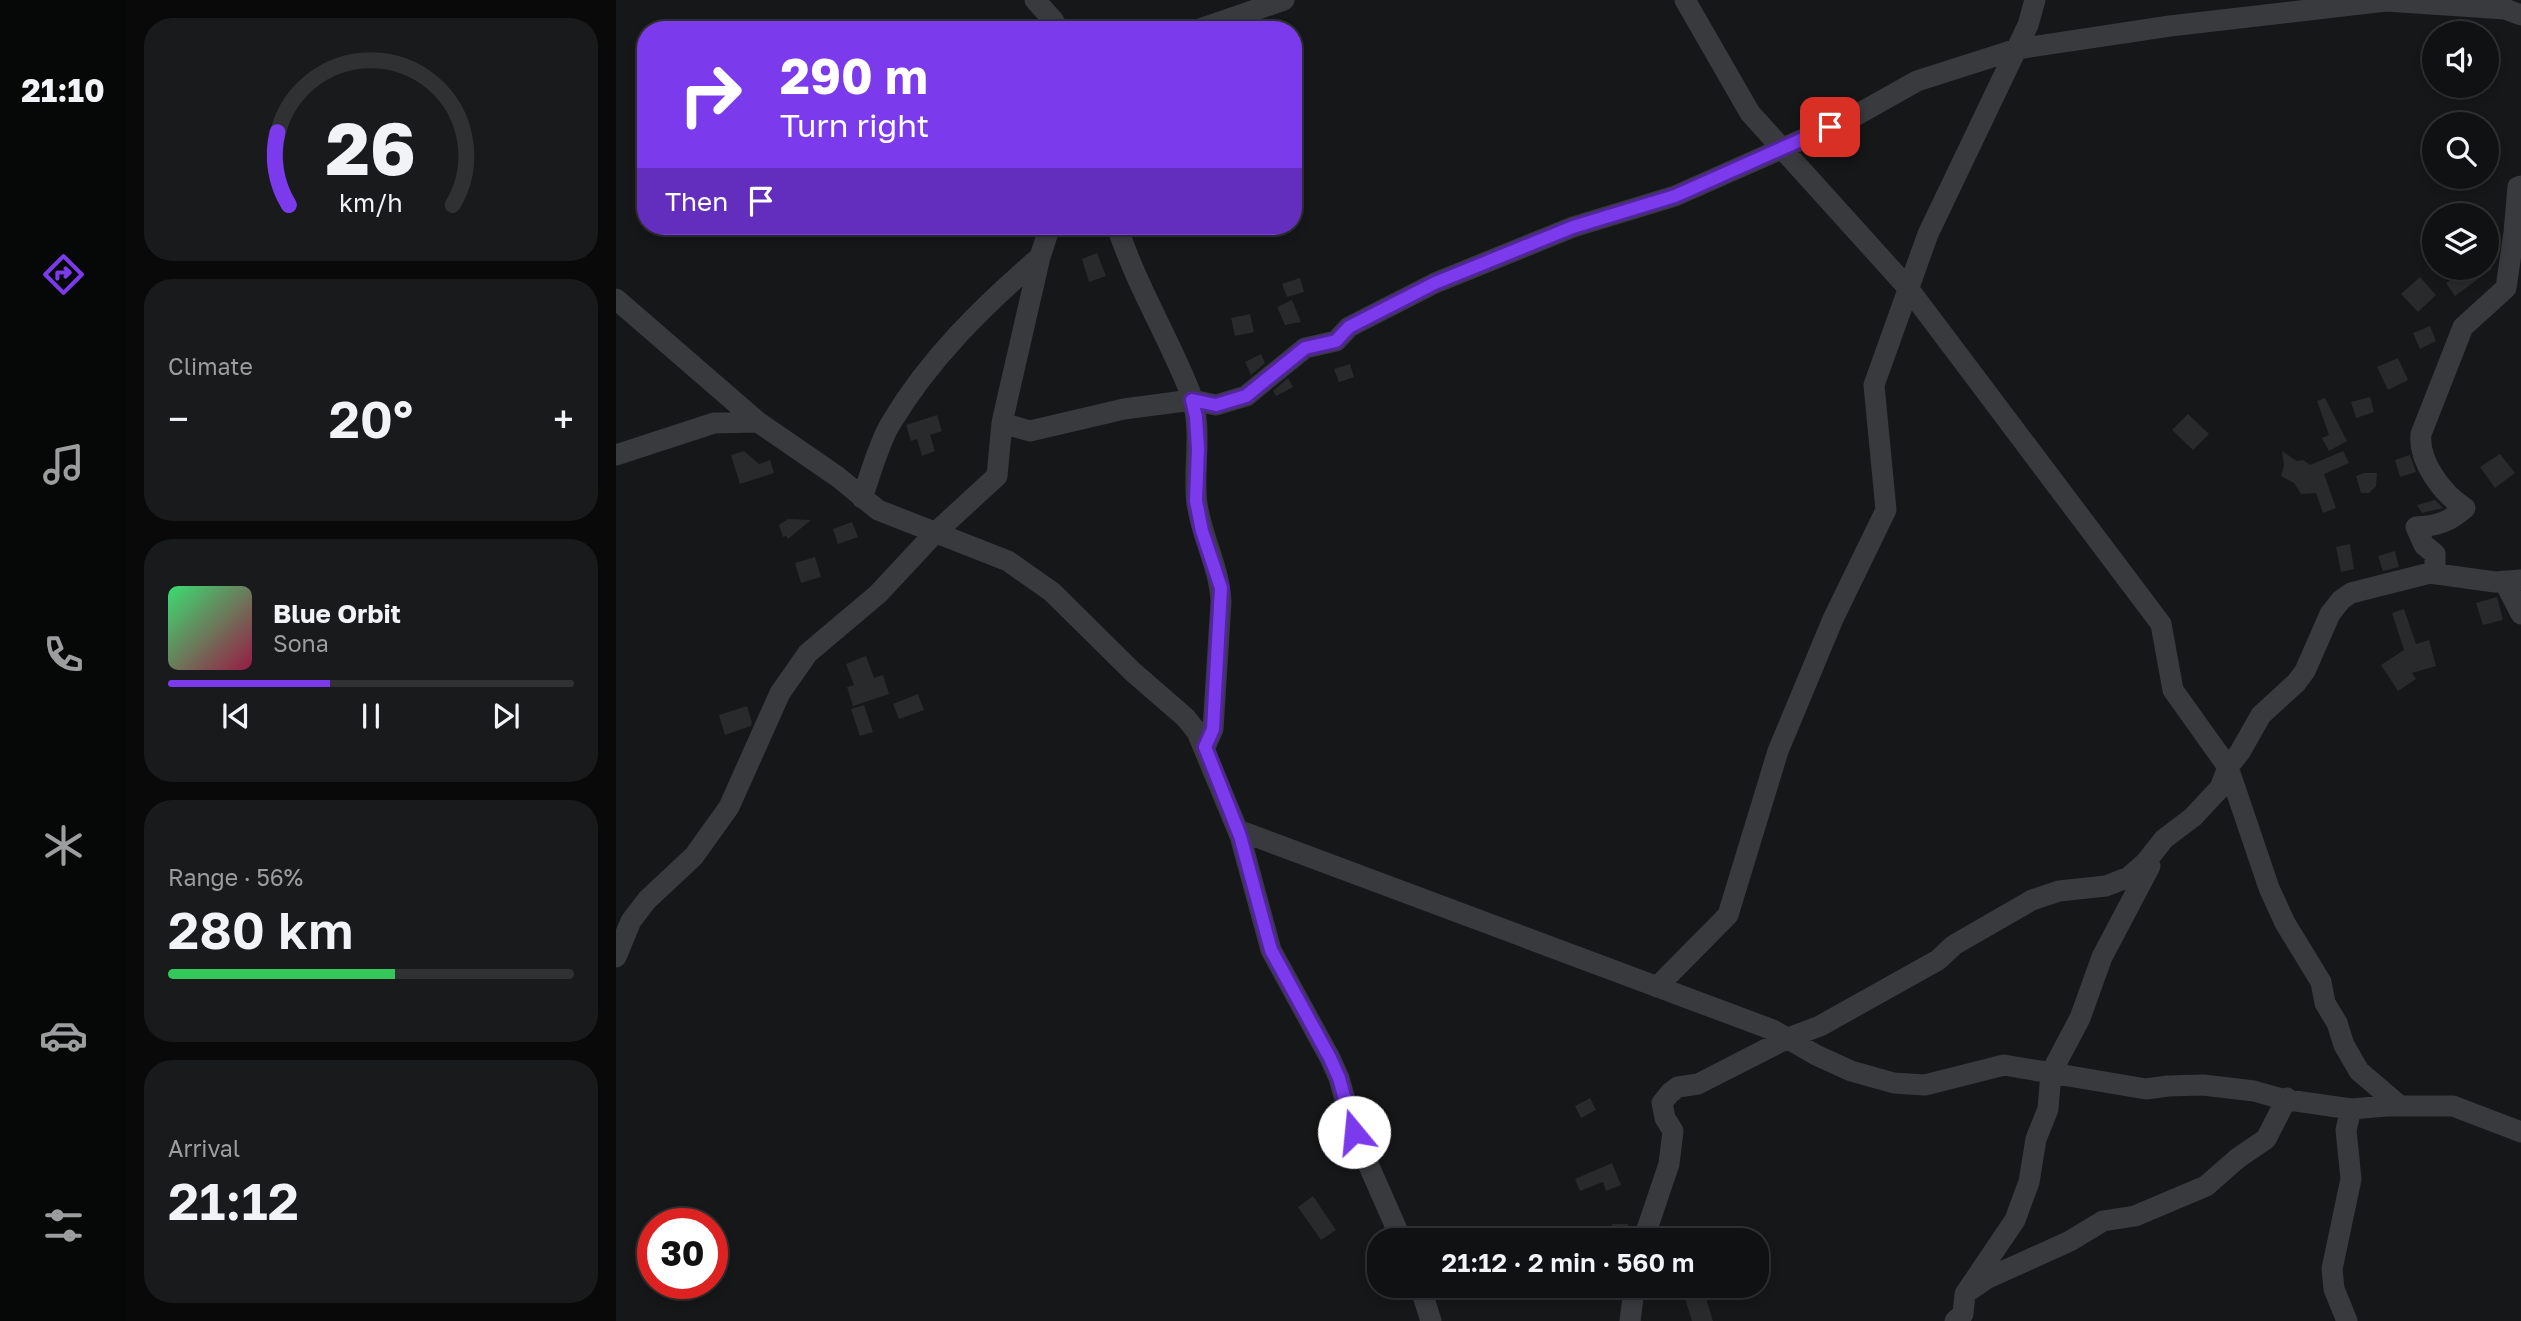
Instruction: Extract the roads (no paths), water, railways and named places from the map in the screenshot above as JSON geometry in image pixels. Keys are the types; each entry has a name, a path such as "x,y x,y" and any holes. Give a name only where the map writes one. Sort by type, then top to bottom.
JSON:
{"street":[{"path":"1035,0 1054,21"},
{"path":"1223,21 1284,0"},
{"path":"1685,0 1750,113 1908,288 2161,624 2173,690 2228,767 2269,888 2285,923 2321,982 2325,1003 2337,1023 2344,1045 2359,1071 2400,1106"},
{"path":"1657,987 1728,915 1778,751 1833,618 1886,510 1874,384 1927,234 2017,49 2035,0"},
{"path":"1002,423 1030,431 1124,409 1192,400 1216,405 1246,396 1305,348 1336,341 1349,327 1435,283 1573,227 1675,196 1853,117 1917,81 2017,49 2170,26 2386,1 2505,9 2521,15"},
{"path":"2435,574 2435,554 2424,545 2416,527 2436,526 2453,518 2465,508 2451,499 2430,468 2420,445 2421,434 2463,327 2506,288 2518,187 2521,186"},
{"path":"616,957 631,921 647,900 694,856 729,807 779,692 808,653 878,594 934,534 997,476 1002,423 1047,235"},
{"path":"1120,235 1128,258 1189,390 1196,417 1196,501 1202,531 1221,588 1213,729 1205,747"},
{"path":"862,498 889,426 919,380 992,298 1040,257"},
{"path":"616,299 758,422 838,477 878,510 1008,561 1052,592 1133,672 1186,718 1205,747 1238,830 1271,950 1330,1058 1339,1078 1354,1132 1396,1228"},
{"path":"616,456 714,423 758,422"},
{"path":"1647,1228 1669,1164 1673,1131 1665,1118 1662,1103 1670,1093 1678,1087 1698,1084 1787,1038 1821,1026 1938,960 1954,945 2032,900 2059,891 2106,886 2129,877 2145,863 2164,839 2193,817 2220,788 2228,767 2241,752 2261,715 2296,684 2305,671 2330,614 2340,600 2351,593 2430,573 2495,582 2513,580 2521,614"},
{"path":"1238,830 1773,1030 1816,1055 1851,1071 1894,1083 1925,1085 2004,1065 2146,1089 2203,1085 2254,1091 2282,1099 2351,1109 2453,1105 2515,1125"},
{"path":"1955,1321 1963,1314 1965,1294 2015,1220 2029,1182 2036,1139 2048,1109 2051,1073 2080,1018 2102,957 2164,839"},
{"path":"1965,1294 1986,1279 2070,1241 2103,1221 2135,1216 2206,1186 2238,1158 2266,1139 2287,1098"},
{"path":"2347,1321 2334,1289 2332,1269 2351,1179 2346,1130 2351,1109"},
{"path":"1424,1298 1432,1321"},
{"path":"1630,1321 1633,1298"}]}
